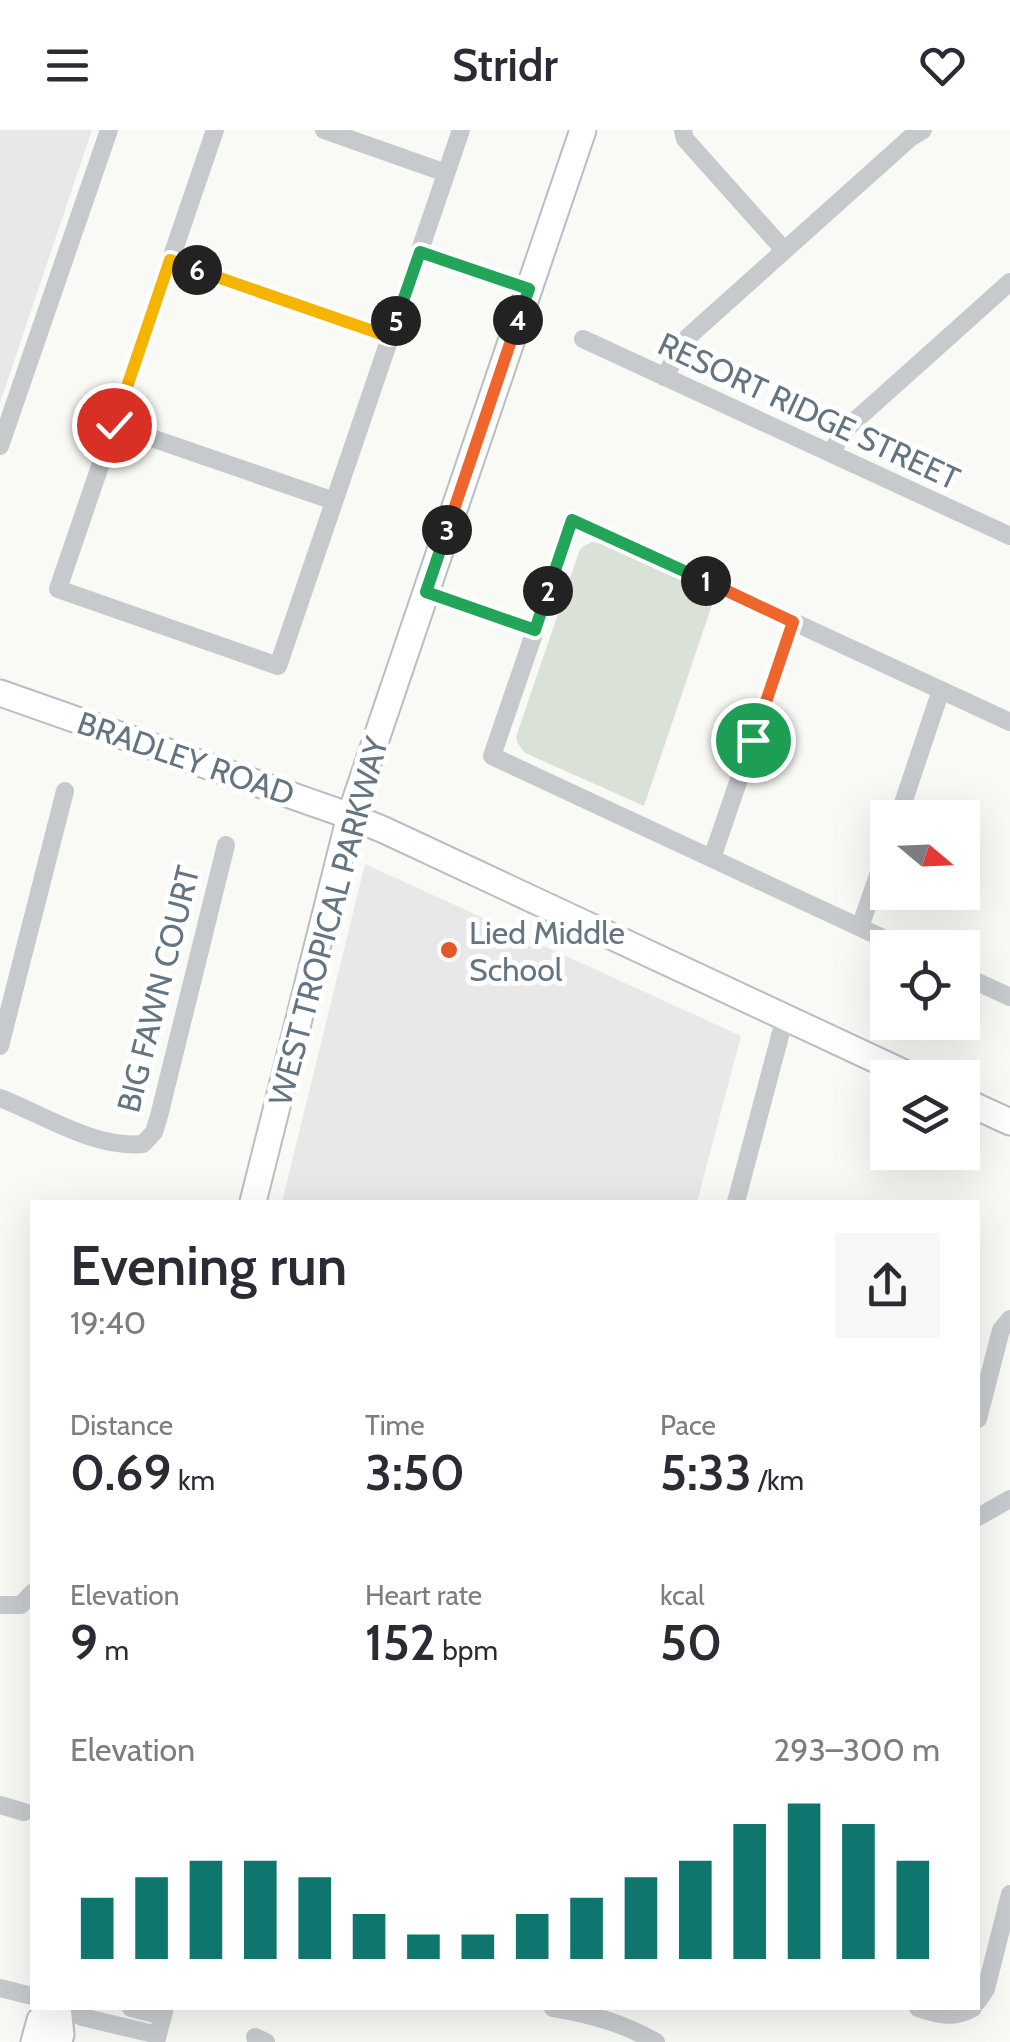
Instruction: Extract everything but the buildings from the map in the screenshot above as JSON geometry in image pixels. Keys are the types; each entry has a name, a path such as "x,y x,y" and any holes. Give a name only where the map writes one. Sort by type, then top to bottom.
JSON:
{"main road":[{"name":"WEST TROPICAL PARKWAY","path":"254,1200 350,816 584,130"},
{"name":"BRADLEY ROAD","path":"0,693 350,816 877,1060"},
{"path":"980,1108 1010,1122"},
{"path":"34,2042 40,2020 52,2010"},
{"path":"56,2010 62,2034 60,2042"}],"street":[{"path":"0,446 108,130"},
{"path":"215,130 58,589 278,666 461,130"},
{"path":"324,130 446,173"},
{"path":"683,130 685,138 784,250"},
{"path":"664,377 688,338 922,130"},
{"path":"420,252 529,289"},
{"path":"170,260 390,337"},
{"path":"830,453 848,426 1010,282"},
{"name":"RESORT RIDGE STREET","path":"583,340 1010,536"},
{"path":"114,425 334,501"},
{"path":"870,932 492,756 572,520 1010,722"},
{"path":"426,592 535,630"},
{"path":"712,858 793,622"},
{"path":"904,800 941,690"},
{"path":"0,1046 66,791"},
{"name":"BIG FAWN COURT","path":"0,1098 108,1143 143,1144 154,1132 226,845"},
{"path":"860,927 870,898"},
{"path":"980,982 1009,994"},
{"path":"737,1200 785,1016"},
{"path":"980,1411 1001,1330 1010,1319"},
{"path":"980,1510 1010,1500"},
{"path":"0,1605 27,1599"},
{"path":"0,1805 24,1812"},
{"path":"980,1998 986,1989 1010,1894"},
{"path":"0,1988 30,1996"},
{"path":"72,2010 82,2016 164,2012 157,2039 125,2014"},
{"path":"565,2010 621,2024 656,2042"},
{"path":"924,2010 952,2016 965,2010"}],"shaded area":[{"path":"0,130 92,130 0,403"},
{"path":"592,542 607,545 715,596 644,806 525,753 516,737 579,552"},
{"name":"Lied Middle School","path":"365,864 741,1036 698,1200 282,1200"}],"place":[{"name":"Lied Middle School","path":"449,950"}],"route":[{"path":"114,425 170,260 390,337 420,252 529,289 426,592 535,630 572,520 793,622 753,740"}]}
